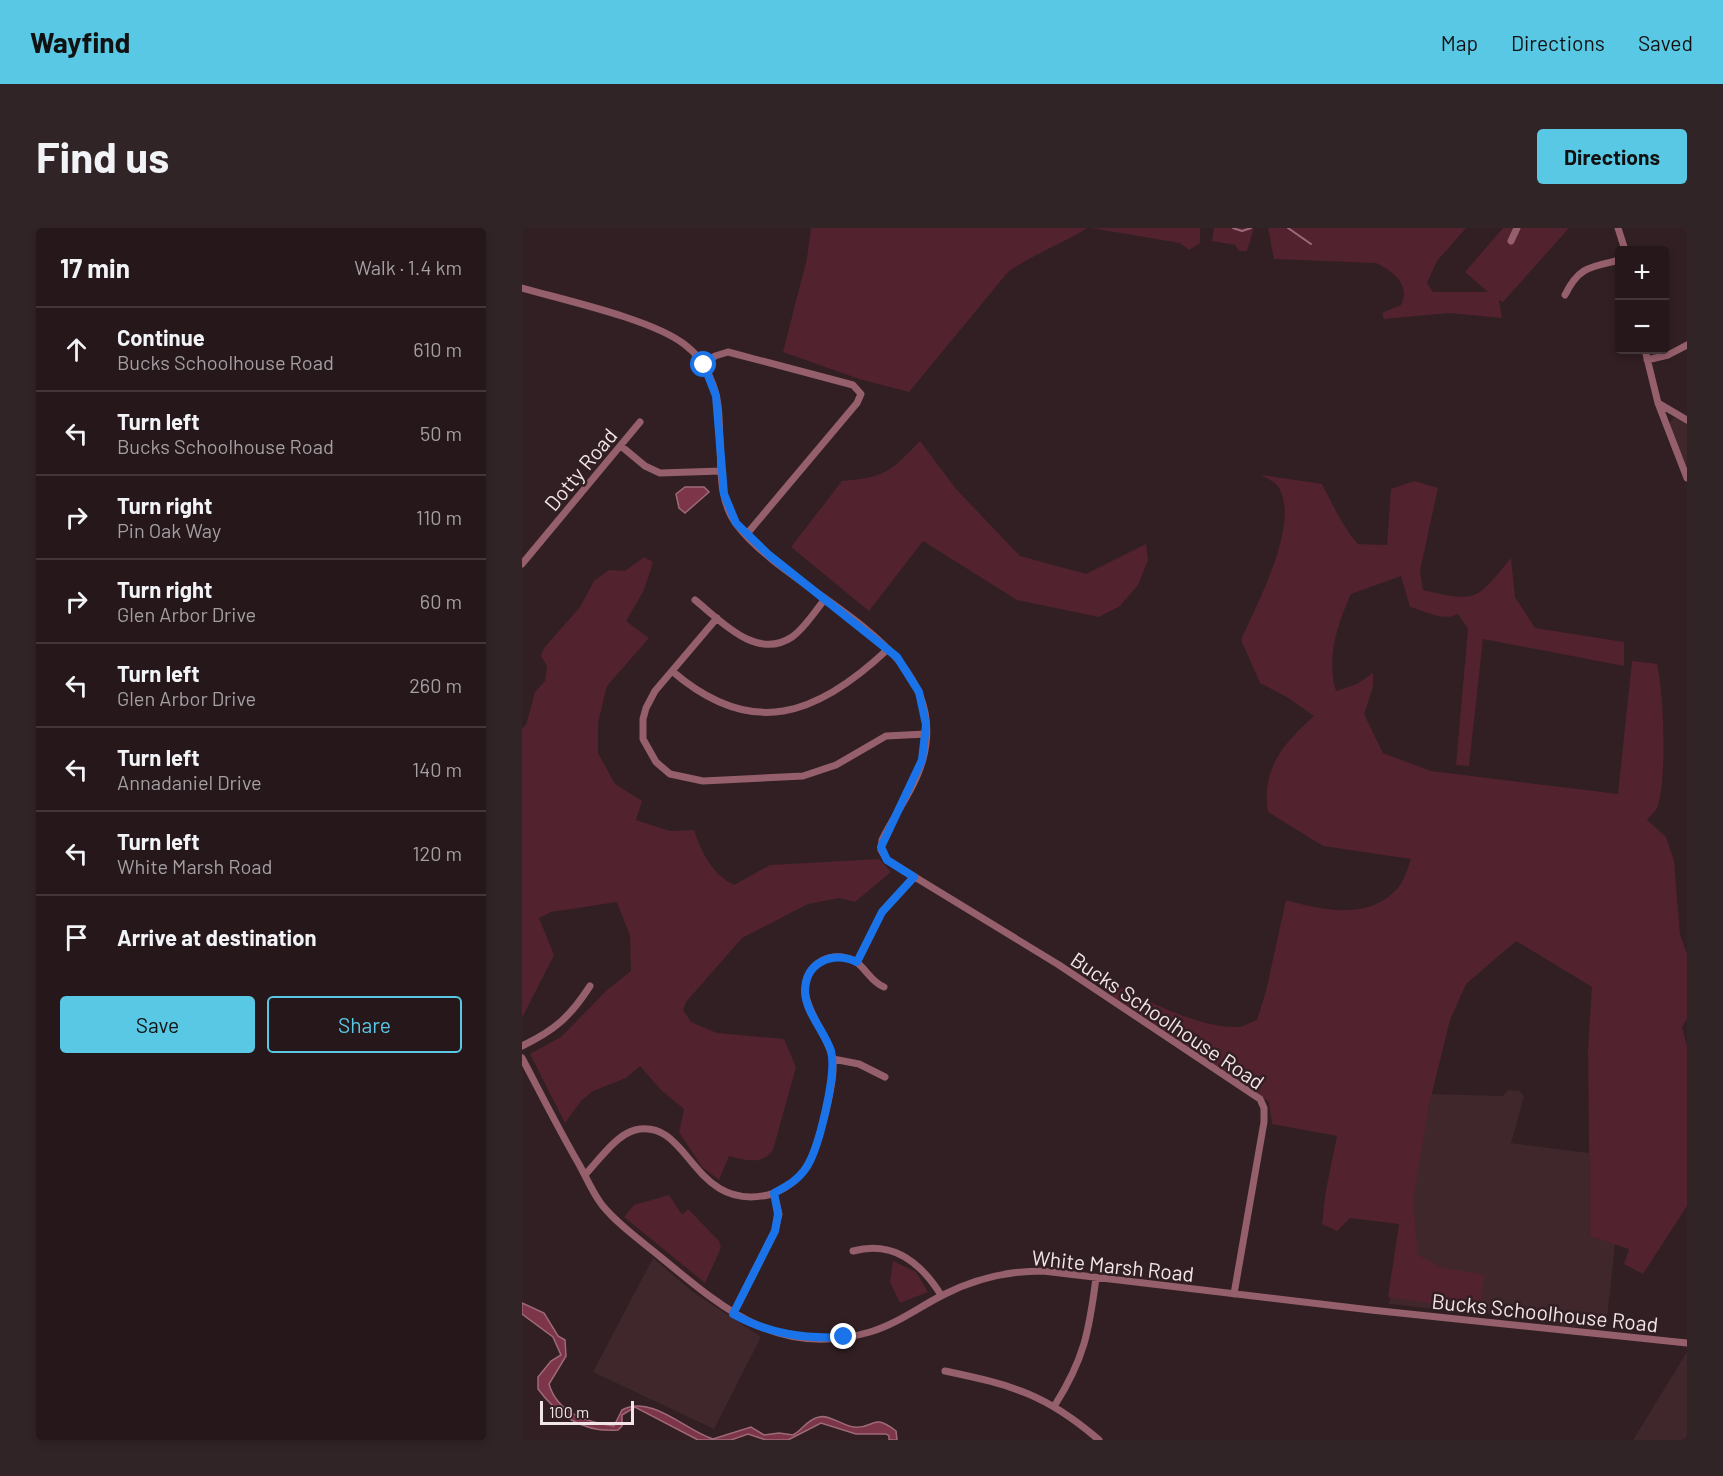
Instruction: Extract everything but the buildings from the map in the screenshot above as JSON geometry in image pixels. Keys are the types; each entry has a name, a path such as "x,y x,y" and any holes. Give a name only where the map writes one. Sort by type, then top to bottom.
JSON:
{"street":[{"path":"1511,242 1517,228"},
{"path":"1618,228 1624,246"},
{"path":"1565,295 1575,275 1582,270 1615,262"},
{"name":"Bucks Schoolhouse Road","path":"522,288 666,333 690,348 704,365 714,387 721,471 729,510 746,535 888,649 903,664 919,692 926,734 918,774 881,843 884,856 899,868 1050,960 1260,1099 1264,1108 1264,1122 1233,1294 1687,1343"},
{"path":"1647,360 1668,355 1687,345"},
{"path":"704,365 723,353 735,354 852,385 861,394 857,403 746,535"},
{"path":"1646,354 1658,403 1687,478"},
{"path":"1658,403 1687,420"},
{"name":"Dotty Road","path":"522,564 640,422"},
{"path":"621,446 645,466 660,473 721,471"},
{"path":"695,600 747,640 760,644 777,643 798,632 825,599"},
{"path":"717,618 650,700 642,728 646,746 661,769 679,777 703,781 803,776 836,765 886,736 926,734"},
{"path":"672,671 699,691 727,706 770,714 794,709 819,699 874,662 888,649"},
{"path":"857,962 882,912 914,877"},
{"path":"585,1175 623,1135 634,1130 653,1129 671,1138 700,1174 716,1187 740,1196 755,1197 774,1193 795,1181 808,1165 832,1078 833,1059 808,1004 806,982 816,964 830,957 848,958 857,962 876,984 884,987"},
{"path":"522,1046 548,1034 563,1022 590,986"},
{"path":"833,1059 860,1064 885,1077"},
{"name":"White Marsh Road","path":"524,1061 601,1204 611,1215 733,1314 778,1334 844,1337 884,1327 941,1295 976,1281 1030,1271 1233,1294"},
{"path":"733,1314 775,1231 778,1214 774,1193"},
{"path":"853,1251 875,1248 910,1259 927,1272 941,1295"},
{"path":"1055,1405 1070,1381 1084,1348 1096,1278"},
{"path":"945,1371 1020,1389 1055,1405 1099,1440"}],"shaded area":[{"path":"811,228 1087,228 1008,272 909,392 859,379 783,352 807,258"},
{"path":"1091,228 1200,228 1200,243 1189,250 1180,243"},
{"path":"1214,228 1254,228 1247,251 1239,251 1235,245 1212,241"},
{"path":"1268,228 1466,228 1437,261 1427,283 1433,292 1488,292 1465,272 1503,228 1569,228 1503,302 1499,300 1502,318 1449,313 1384,319 1382,313 1401,305 1404,291 1399,280 1388,270 1376,263 1274,259"},
{"path":"1673,418 1687,423 1687,467 1669,424"},
{"path":"920,441 956,489 1020,556 1086,574 1146,544 1148,560 1138,585 1120,606 1099,617 1017,600 923,541 869,611 791,547 842,481 878,475 886,471"},
{"path":"1261,475 1322,484 1342,523 1358,544 1387,545 1391,489 1414,481 1438,488 1420,571 1423,590 1455,596 1474,595 1490,583 1511,558 1515,597 1535,628 1624,642 1624,666 1483,639 1469,766 1456,765 1468,629 1458,614 1447,617 1410,607 1401,576 1351,594 1334,642 1333,679 1336,691 1357,684 1373,673 1373,687 1364,714 1383,753 1431,771 1618,794 1632,661 1657,664 1663,714 1663,774 1657,807 1647,820 1666,837 1674,861 1680,935 1687,954 1687,1019 1682,1027 1687,1046 1687,1206 1643,1274 1624,1264 1629,1249 1590,1236 1588,1050 1592,987 1516,941 1466,984 1450,1020 1429,1105 1413,1201 1418,1255 1443,1268 1485,1275 1479,1311 1388,1297 1399,1224 1350,1218 1337,1231 1322,1224 1337,1136 1272,1124 1269,1102 1112,996 1110,983 1171,1011 1204,1022 1238,1027 1257,1020 1266,991 1286,900 1332,910 1362,908 1376,904 1400,885 1411,859 1323,846 1268,812 1268,782 1277,758 1293,736 1314,716 1287,697 1260,683 1241,640 1266,585 1281,540 1284,519 1284,500 1277,485"},
{"path":"685,487 704,487 709,492 685,513 679,508 676,494"},
{"path":"644,557 653,562 644,590 626,621 649,638 607,686 598,723 598,753 615,784 642,801 636,820 670,831 694,830 714,869 734,885 770,865 879,859 891,872 855,902 839,898 808,904 742,938 686,1002 683,1010 691,1022 717,1033 784,1039 796,1067 773,1150 769,1155 758,1160 729,1156 719,1180 702,1167 679,1132 684,1109 661,1090 640,1066 626,1078 593,1091 581,1101 565,1123 530,1054 561,1037 607,990 631,971 630,936 617,902 551,912 539,918 554,955 522,1018 522,729 526,725 535,692 545,681 547,666 541,656 544,648 580,607 594,581 609,570 625,571"},
{"path":"1508,1090 1520,1091 1524,1097 1511,1143 1589,1153 1590,1236 1615,1244 1606,1328 1563,1326 1534,1319 1389,1304 1431,1094 1503,1096"},
{"path":"669,1195 680,1212 683,1214 688,1209 719,1241 721,1248 705,1283 624,1217 634,1205"},
{"path":"653,1258 693,1292 761,1337 714,1429 593,1372"},
{"path":"893,1261 916,1272 928,1292 900,1303 890,1282"},
{"path":"522,1303 544,1313 558,1336 565,1340 566,1356 549,1384 553,1394 566,1409 584,1419 614,1426 622,1410 633,1406 645,1407 657,1410 713,1439 751,1427 764,1435 779,1433 793,1435 811,1420 823,1417 854,1427 882,1423 896,1431 897,1440 889,1440 886,1434 856,1434 821,1423 788,1440 766,1440 748,1434 731,1440 698,1440 635,1407 622,1415 622,1426 618,1430 594,1429 572,1421 554,1407 538,1389 538,1377 551,1361 561,1355 553,1337 522,1314"},
{"path":"1687,1352 1687,1440 1633,1440"}],"waterway":[{"path":"1233,228 1242,231 1251,228"},
{"path":"1288,228 1311,244"}],"route":[{"path":"704,365 716,396 722,485 726,504 732,517 741,529 769,555 897,657 915,684 925,718 926,746 921,766 912,787 882,840 881,847 882,854 887,860 914,877 882,912 857,962 848,958 830,957 816,964 810,972 805,994 830,1048 833,1059 832,1078 808,1165 795,1181 774,1193 778,1207 775,1231 733,1314 755,1326 778,1334 844,1337"}]}
